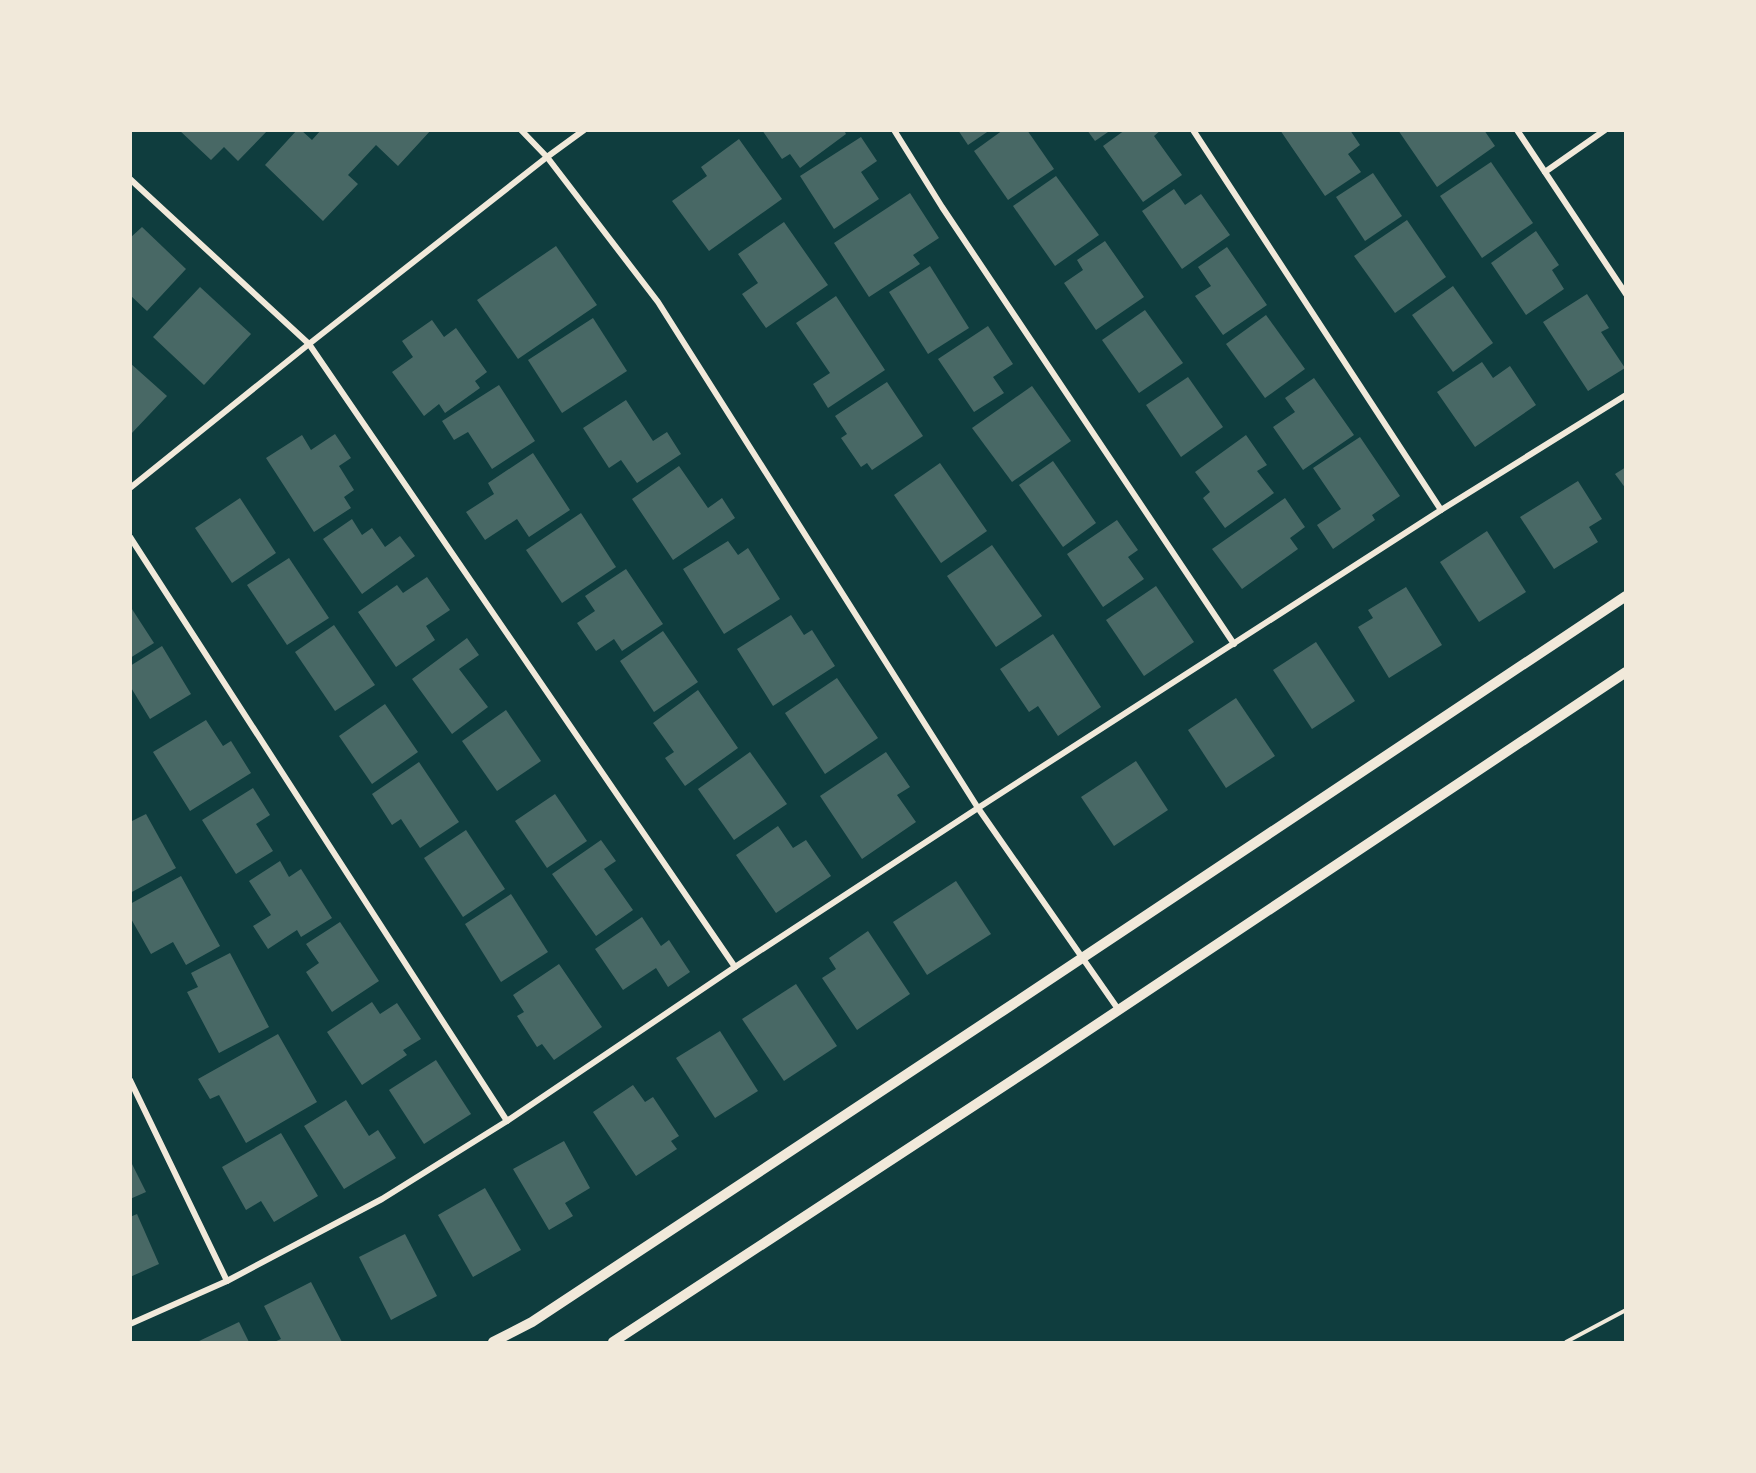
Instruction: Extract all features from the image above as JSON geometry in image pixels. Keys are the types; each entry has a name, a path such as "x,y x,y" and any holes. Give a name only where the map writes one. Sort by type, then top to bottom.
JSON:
{"street":[{"path":"521,130 547,157 658,302 978,808 1118,1010"},
{"path":"130,488 309,344 584,130"},
{"path":"894,130 942,207 1234,644"},
{"path":"1193,130 1441,510"},
{"path":"1517,130 1626,294"},
{"path":"1545,172 1605,130"},
{"path":"130,179 309,344 735,968"},
{"path":"130,1324 227,1281 382,1199 507,1122 978,808 1441,510 1626,395"},
{"path":"130,537 507,1122"},
{"path":"493,1342 542,1315 1626,596"},
{"path":"613,1342 1029,1070 1626,672"},
{"path":"130,1080 227,1281"}],"path":[{"path":"1566,1342 1626,1310"}],"building":[{"path":"179,130 268,130 238,161 224,147 211,160"},
{"path":"297,130 301,130 312,140 321,130 431,130 398,166 376,145 348,175 358,184 323,221 265,165"},
{"path":"762,130 844,130 846,134 800,168 790,154 782,159"},
{"path":"958,130 990,130 968,145"},
{"path":"1003,130 1027,130 1054,169 1008,200 974,151"},
{"path":"1087,130 1111,130 1095,141"},
{"path":"1125,130 1161,130 1154,136 1182,175 1143,202 1103,146"},
{"path":"1280,130 1350,130 1360,145 1348,154 1361,172 1325,196"},
{"path":"1398,130 1484,130 1495,146 1437,187"},
{"path":"861,137 877,161 861,172 879,199 834,229 800,176"},
{"path":"739,139 782,199 709,251 672,201 707,176 701,167"},
{"path":"1491,162 1533,223 1482,258 1440,196"},
{"path":"1373,173 1402,216 1365,241 1336,197"},
{"path":"1056,176 1099,235 1055,266 1013,206"},
{"path":"1174,189 1185,205 1201,194 1230,235 1182,269 1142,211"},
{"path":"910,193 939,238 913,255 920,264 869,297 834,243"},
{"path":"1407,220 1446,277 1395,313 1354,256"},
{"path":"784,222 828,285 766,328 742,294 758,283 738,254"},
{"path":"142,227 186,269 147,311 130,295 130,238"},
{"path":"1536,231 1559,265 1552,270 1564,289 1526,315 1491,263"},
{"path":"1105,241 1144,297 1096,330 1064,283 1083,270 1077,260"},
{"path":"556,246 597,305 518,359 477,300"},
{"path":"1227,247 1267,305 1223,335 1195,296 1211,286 1198,267"},
{"path":"930,266 969,328 928,354 889,292"},
{"path":"1453,286 1493,343 1453,372 1412,315"},
{"path":"200,287 251,334 204,385 153,337"},
{"path":"1587,294 1609,328 1601,332 1625,368 1588,391 1543,322"},
{"path":"836,296 885,370 828,408 813,384 830,373 796,323"},
{"path":"1145,310 1183,363 1139,393 1102,340"},
{"path":"1266,315 1305,369 1265,398 1226,344"},
{"path":"593,318 627,371 562,413 528,360"},
{"path":"432,320 444,337 456,328 487,372 475,381 480,388 445,413 439,404 424,416 392,372 413,357 402,341"},
{"path":"988,326 1013,364 993,377 1004,393 974,412 938,359"},
{"path":"1482,362 1493,378 1510,366 1536,405 1475,447 1437,392"},
{"path":"130,363 167,396 130,435"},
{"path":"1188,377 1223,427 1181,457 1146,405"},
{"path":"1314,378 1354,435 1303,470 1273,427 1295,412 1285,398"},
{"path":"887,382 923,436 872,470 867,463 861,467 841,438 847,434 835,416"},
{"path":"499,385 535,441 492,469 468,432 454,440 442,421"},
{"path":"1032,386 1071,441 1012,482 972,428"},
{"path":"626,400 653,441 667,432 681,454 637,483 621,460 609,468 583,428"},
{"path":"335,434 351,458 339,466 354,490 344,497 351,508 314,532 266,458 302,435 311,450"},
{"path":"1246,435 1267,465 1257,471 1274,493 1225,528 1203,498 1210,492 1195,472"},
{"path":"1360,437 1400,496 1372,515 1375,520 1333,549 1317,525 1341,509 1313,468"},
{"path":"533,453 570,510 529,537 517,519 485,540 466,512 494,494 488,483"},
{"path":"1053,461 1096,523 1063,547 1019,485"},
{"path":"940,463 987,531 941,563 894,495"},
{"path":"679,466 708,508 722,498 735,518 673,560 632,499"},
{"path":"1626,467 1626,489 1615,474"},
{"path":"1578,481 1602,519 1589,527 1598,542 1554,569 1520,517"},
{"path":"240,498 276,553 232,583 195,528"},
{"path":"1285,498 1305,527 1290,538 1298,549 1242,589 1212,549"},
{"path":"581,513 616,567 562,603 526,550"},
{"path":"352,519 362,535 372,528 385,547 400,536 415,556 362,594 323,539"},
{"path":"1117,520 1138,550 1128,557 1144,579 1103,607 1067,554"},
{"path":"1487,531 1526,592 1479,622 1440,562"},
{"path":"728,541 738,555 748,548 780,599 724,634 683,569"},
{"path":"992,545 1042,616 996,647 947,576"},
{"path":"289,558 329,618 287,645 247,585"},
{"path":"626,569 663,624 622,651 614,639 596,651 577,623 595,611 585,596"},
{"path":"427,577 450,610 426,626 435,640 396,667 358,612 397,585 403,593"},
{"path":"1156,586 1194,642 1144,676 1106,620"},
{"path":"1406,587 1442,645 1389,678 1358,627 1373,618 1368,610"},
{"path":"130,606 154,643 130,658"},
{"path":"791,615 804,635 812,630 835,666 773,706 737,649"},
{"path":"334,625 375,685 335,711 295,652"},
{"path":"663,631 698,682 654,712 620,661"},
{"path":"1053,634 1101,707 1058,736 1038,706 1029,712 1000,669"},
{"path":"467,638 479,655 459,669 488,707 452,734 412,679"},
{"path":"1316,642 1355,701 1312,729 1273,670"},
{"path":"162,646 191,694 150,719 130,686 130,666"},
{"path":"837,678 878,738 825,774 785,713"},
{"path":"698,690 738,748 685,786 665,758 674,752 653,723"},
{"path":"1236,698 1275,756 1226,788 1188,730"},
{"path":"385,704 418,752 372,784 339,736"},
{"path":"506,710 541,761 497,791 462,741"},
{"path":"206,720 223,746 231,741 251,773 190,811 153,752"},
{"path":"750,752 787,804 734,840 698,789"},
{"path":"886,752 910,787 897,795 916,822 862,859 820,796"},
{"path":"1136,761 1168,810 1114,846 1081,797"},
{"path":"419,762 459,822 420,848 401,819 392,825 372,794"},
{"path":"253,788 270,815 256,824 273,851 236,874 202,820"},
{"path":"555,794 587,841 547,868 515,821"},
{"path":"146,814 176,868 130,893 130,822"},
{"path":"778,826 793,848 806,840 831,876 776,913 736,855"},
{"path":"466,830 505,889 463,917 424,858"},
{"path":"601,840 616,861 604,869 633,910 596,936 552,874"},
{"path":"280,861 289,877 301,869 332,918 301,937 297,930 268,949 253,926 271,915 249,881"},
{"path":"181,876 220,946 186,965 173,942 151,954 130,917 130,904"},
{"path":"956,881 991,934 927,975 893,922"},
{"path":"511,894 548,952 501,982 465,924"},
{"path":"642,917 661,946 669,940 690,972 668,987 656,968 623,990 595,949"},
{"path":"340,922 379,981 332,1012 306,972 319,963 306,944"},
{"path":"868,931 910,994 857,1030 822,978 836,969 829,958"},
{"path":"230,953 269,1027 219,1053 187,992 198,987 191,973"},
{"path":"559,964 602,1027 554,1060 542,1044 537,1047 517,1016 524,1012 513,995"},
{"path":"796,984 837,1046 784,1081 742,1019"},
{"path":"372,1002 380,1014 397,1003 421,1039 403,1050 407,1055 362,1085 327,1032"},
{"path":"720,1031 758,1091 715,1118 676,1058"},
{"path":"278,1034 317,1102 246,1143 219,1095 210,1099 198,1079"},
{"path":"436,1060 471,1114 424,1144 389,1090"},
{"path":"633,1085 645,1102 653,1097 679,1136 671,1141 677,1149 636,1176 593,1112"},
{"path":"346,1100 369,1136 378,1130 396,1158 344,1189 304,1126"},
{"path":"281,1133 318,1196 274,1222 261,1201 246,1210 222,1167"},
{"path":"564,1141 590,1188 565,1203 573,1216 549,1230 513,1169"},
{"path":"130,1160 146,1192 130,1199"},
{"path":"485,1188 521,1250 473,1277 438,1215"},
{"path":"137,1214 159,1264 130,1277 130,1217"},
{"path":"405,1234 437,1296 391,1320 359,1257"},
{"path":"311,1282 342,1342 274,1342 281,1339 264,1306"},
{"path":"239,1322 249,1342 197,1342"}]}
